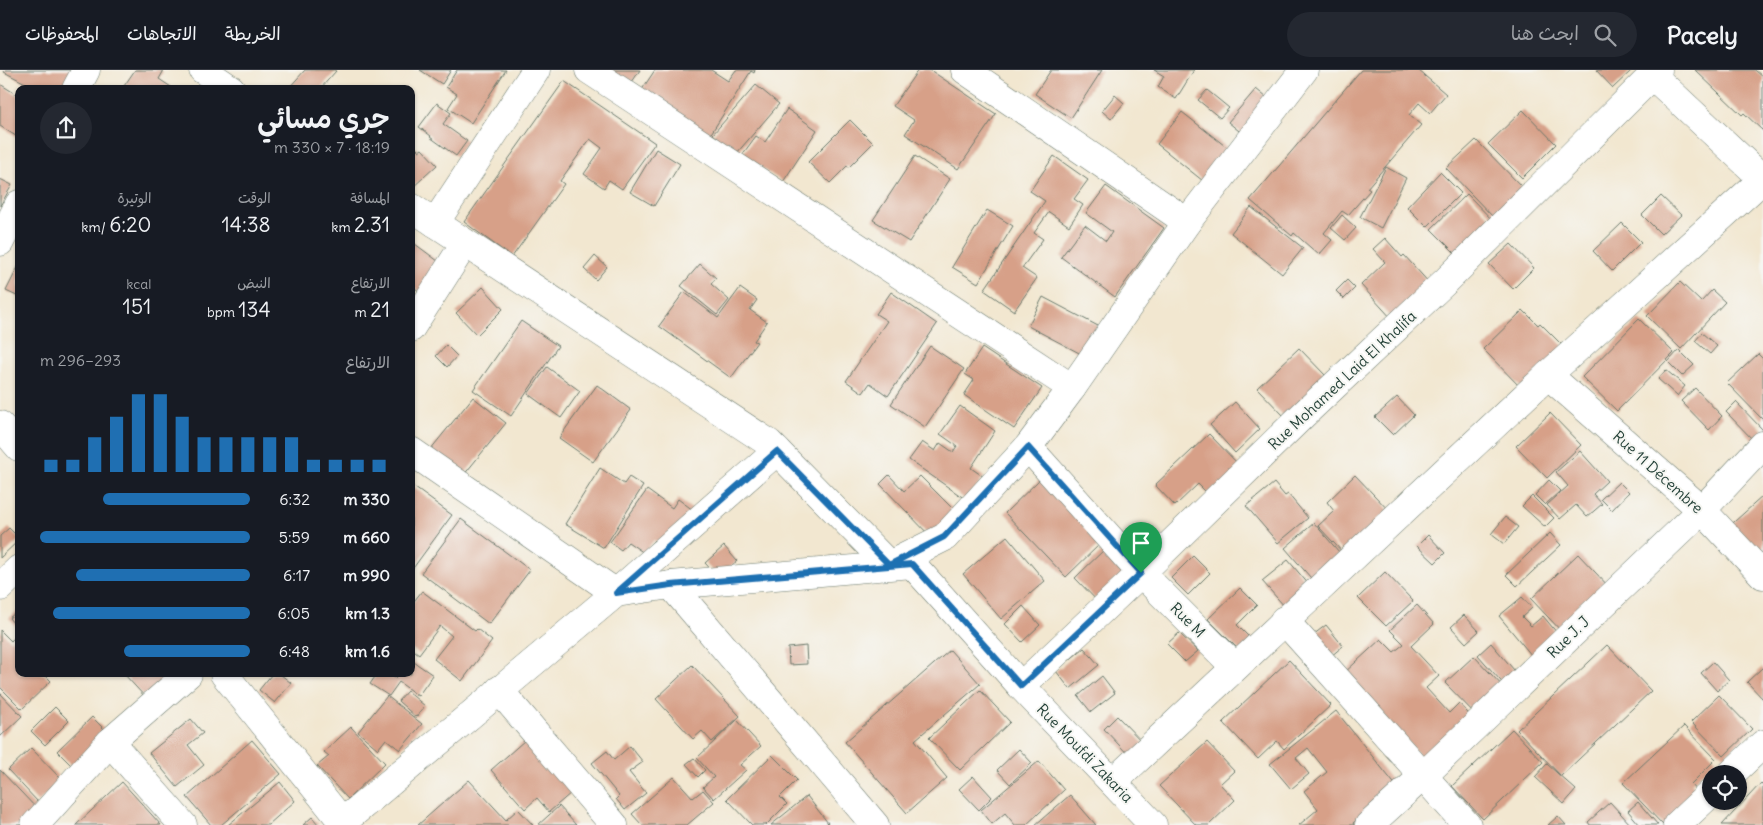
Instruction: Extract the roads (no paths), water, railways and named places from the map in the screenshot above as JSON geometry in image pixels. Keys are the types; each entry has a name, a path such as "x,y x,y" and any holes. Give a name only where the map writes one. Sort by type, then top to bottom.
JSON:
{"street":[{"path":"78,85 86,70"},
{"path":"203,70 226,85"},
{"path":"435,223 536,70"},
{"path":"589,70 1072,388"},
{"path":"965,70 1187,222"},
{"path":"415,454 616,593 671,585 900,564 944,537 1028,447 1072,388 1187,222 1304,70"},
{"path":"1113,782 1548,375 1763,180 1656,73"},
{"name":"Rue Mohamed Laid El Khalifa","path":"1021,686 1141,573 1303,415 1447,280 1656,73"},
{"name":"Rue Moufdi Zakaria","path":"415,210 769,443 900,564 1021,686 1153,825"},
{"path":"0,242 15,212"},
{"path":"415,322 465,243"},
{"name":"Rue 11 Décembre","path":"1548,375 1702,510 1763,575"},
{"path":"0,425 15,442"},
{"name":"Rue J. J","path":"1369,825 1423,776 1702,510 1763,445"},
{"name":"Rue M","path":"1028,447 1141,573 1235,666"},
{"path":"226,677 344,824 499,690 616,593 777,451"},
{"path":"0,587 15,573"},
{"path":"671,585 875,825"},
{"path":"1284,620 1468,825"},
{"path":"35,825 110,742 185,677"},
{"path":"499,690 614,825"},
{"path":"110,742 183,825"},
{"path":"1741,765 1763,744"},
{"path":"1677,825 1702,801"}]}
